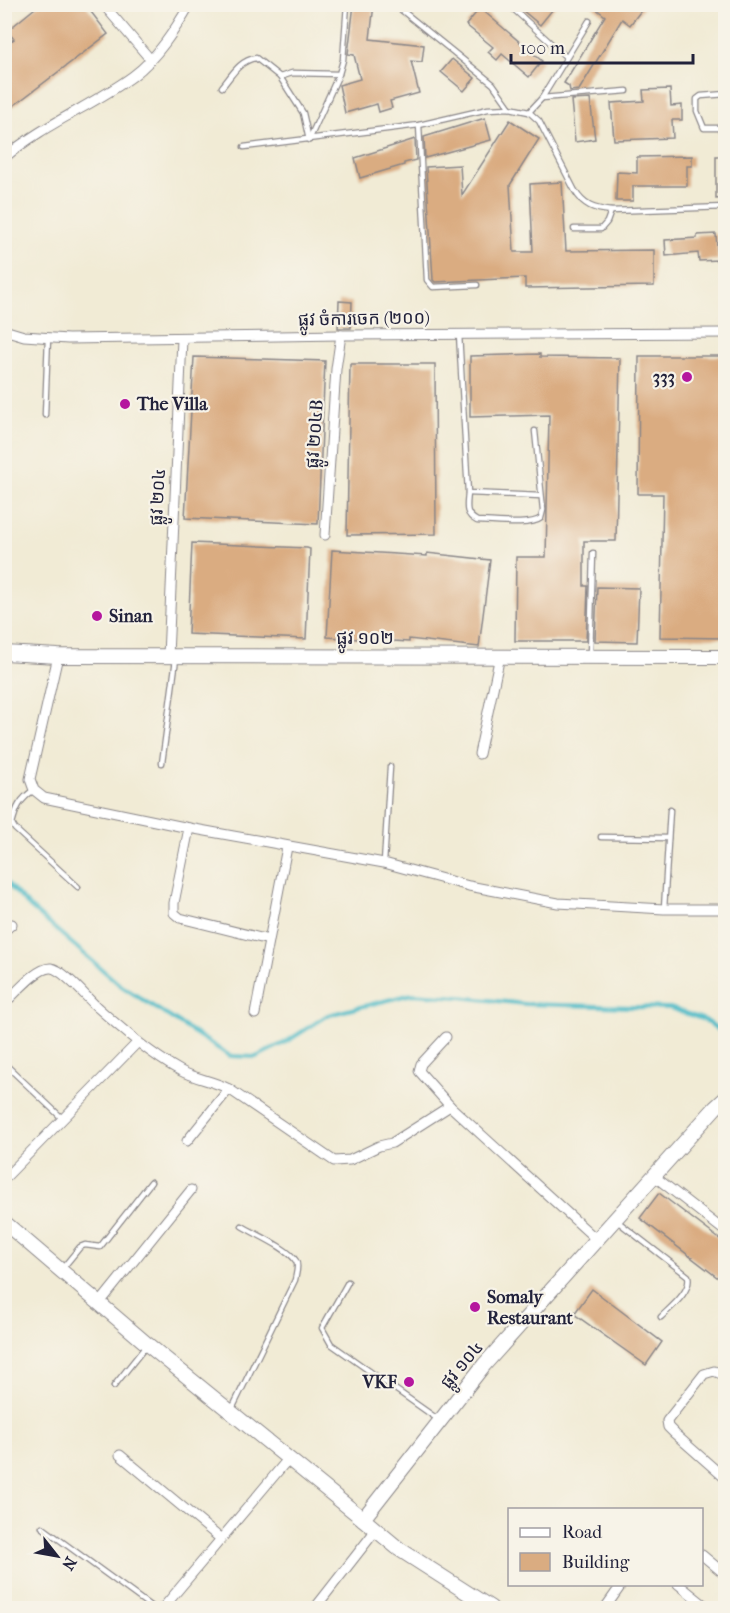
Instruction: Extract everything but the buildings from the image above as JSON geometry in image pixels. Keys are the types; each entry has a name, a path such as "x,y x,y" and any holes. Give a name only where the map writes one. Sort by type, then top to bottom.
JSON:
{"street":[{"path":"103,4 150,59"},
{"path":"4,158 26,140 134,75 175,30 190,4"},
{"name":"ផ្លូវ ចំការចេក (២០០)","path":"4,330 24,336 68,339 726,333"},
{"name":"ផ្លូវ ២០៤B","path":"325,535 336,369 341,335"},
{"name":"ផ្លូវ ២០៤","path":"172,656 182,339"},
{"name":"ផ្លូវ ១០២","path":"5,654 726,657"},
{"path":"58,656 30,779 34,790 44,798 287,847 384,863 469,886 558,903 664,909 726,909"},
{"path":"479,754 500,656"},
{"path":"189,828 174,913 180,918 269,940"},
{"path":"255,1014 287,847"},
{"path":"4,931 12,924"},
{"path":"4,1004 43,969 52,968 60,971 138,1042 183,1072 229,1089 334,1161 343,1162 379,1146 392,1143 450,1106"},
{"path":"446,1037 421,1064 419,1071 450,1106 597,1240"},
{"path":"4,1179 138,1042"},
{"path":"187,1141 229,1089"},
{"name":"ផ្លូវ ១០៤","path":"363,1519 484,1365 726,1098"},
{"path":"654,1176 726,1232"},
{"path":"99,1304 191,1190"},
{"path":"4,1222 147,1344 399,1549 491,1608"},
{"path":"726,1376 714,1371 704,1374 667,1420 668,1427 726,1479"},
{"path":"120,1455 221,1539"},
{"path":"163,1608 289,1458"},
{"path":"315,1608 376,1530"},
{"path":"703,1556 726,1575"},
{"path":"605,1608 621,1586"},
{"path":"680,1586 708,1608"}],"lane":[{"path":"309,140 343,60 347,4"},
{"path":"394,4 493,84 510,108"},
{"path":"508,4 566,57"},
{"path":"529,112 542,98 589,21"},
{"path":"222,87 247,59 256,58 280,76 303,112 309,140"},
{"path":"280,76 292,73 339,74"},
{"path":"542,98 627,91"},
{"path":"726,94 701,96 697,99 697,111 704,128 726,128"},
{"path":"244,147 419,125 488,109 510,108 529,112 539,121 582,202 596,210 726,207"},
{"path":"419,125 427,280 433,286 477,285"},
{"path":"574,229 601,229 607,222 611,211"},
{"path":"459,334 468,493 466,511 470,518 477,521 537,522 541,518 535,431"},
{"path":"45,415 48,338"},
{"path":"468,493 541,496"},
{"path":"590,657 593,553"},
{"path":"162,763 172,656"},
{"path":"384,863 390,767"},
{"path":"34,790 24,796 16,808 12,824 78,887"},
{"path":"664,909 670,810"},
{"path":"601,837 668,838"},
{"path":"6,1065 63,1119"},
{"path":"60,1271 80,1247 85,1245 100,1247 151,1182"},
{"path":"615,1220 688,1276 690,1282 687,1289 661,1317"},
{"path":"231,1411 295,1280 298,1268 297,1262 288,1253 242,1226"},
{"path":"348,1282 322,1328 325,1336 331,1344 440,1421"},
{"path":"114,1386 147,1344"},
{"path":"42,1527 153,1608"}],"waterway":[{"path":"4,880 30,907 120,985 230,1056 256,1057 286,1042 328,1015 412,994 525,1004 670,1008 705,1020 726,1035"}],"place":[{"name":"333","path":"687,377"},
{"name":"The Villa","path":"125,404"},
{"name":"Sinan","path":"97,616"},
{"name":"Somaly Restaurant","path":"475,1307"},
{"name":"VKF","path":"409,1382"}]}
